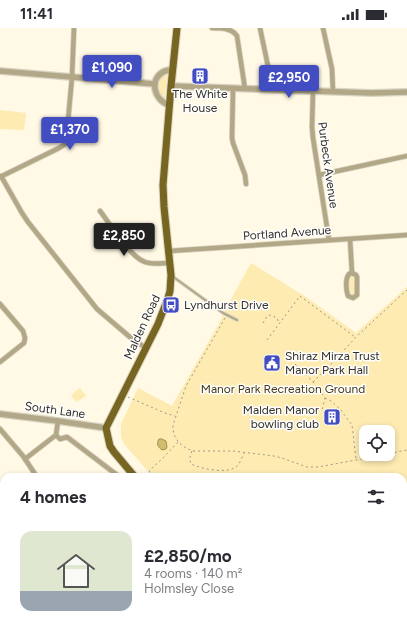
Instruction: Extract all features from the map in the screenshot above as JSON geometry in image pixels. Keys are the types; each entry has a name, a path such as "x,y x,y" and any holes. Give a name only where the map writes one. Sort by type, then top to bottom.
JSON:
{"main road":[{"name":"Malden Road","path":"106,428 158,324 171,287 163,185 172,70 177,28"},
{"path":"106,428 110,446 132,473"}],"street":[{"path":"74,28 72,77 66,143 1,177 28,222 97,309 131,338 146,348"},
{"path":"212,28 228,29 235,32 237,36 245,89"},
{"path":"260,28 273,90"},
{"path":"323,28 332,69 333,92"},
{"path":"169,105 164,103 156,94 155,84 163,71 172,70"},
{"path":"0,72 155,84"},
{"path":"171,86 384,94 407,92"},
{"path":"233,89 232,138 245,175 246,184"},
{"name":"Purbeck Avenue","path":"313,92 312,132 328,240"},
{"path":"319,175 407,156"},
{"path":"100,211 141,261 148,263 170,263"},
{"name":"Portland Avenue","path":"169,251 407,236"},
{"path":"350,239 352,273"},
{"path":"352,273 357,277 357,295 353,298 348,296 347,293 347,278 349,274 352,273"},
{"path":"0,304 23,331 25,338 24,343 0,362"},
{"name":"South Lane","path":"0,414 58,420 106,428"},
{"path":"25,459 56,435 58,420"},
{"path":"0,429 25,459 34,473"},
{"path":"56,435 60,439 67,438 114,473"}],"lane":[{"path":"171,275 226,315 237,320"}],"path":[{"path":"314,382 356,337 407,290"},
{"path":"267,340 300,296 356,337"},
{"path":"226,315 186,386 176,416 173,435 186,449 193,451 244,452 282,458 307,467 318,467 407,450"},
{"path":"263,323 267,316 270,315 276,318 280,323"},
{"path":"294,364 314,382 325,398 340,409 352,425 356,460"},
{"path":"122,394 176,416"},
{"path":"322,410 325,398"},
{"path":"149,473 178,442"},
{"path":"193,451 189,457 191,464 208,470 229,470 236,467 240,463 244,452"}],"green space":[{"path":"165,74 167,76 165,98 163,98 159,96 158,86 160,79"},
{"path":"0,110 26,113 24,130 0,129"},
{"name":"Manor Park Recreation Ground","path":"251,263 306,297 356,333 407,287 407,473 149,473 124,444 121,437 121,424 138,388 172,406 221,320"},
{"path":"354,276 355,279 355,295 352,296 350,293 349,278"},
{"path":"80,388 86,396 76,402 71,395"}],"shaded area":[{"path":"159,439 166,441 166,449 162,450 159,447"}],"place":[{"name":"The White House","path":"200,76"},
{"name":"Lyndhurst Drive","path":"171,305"},
{"name":"Shiraz Mirza Trust Manor Park Hall","path":"272,363"},
{"name":"Malden Manor bowling club","path":"332,417"}]}
